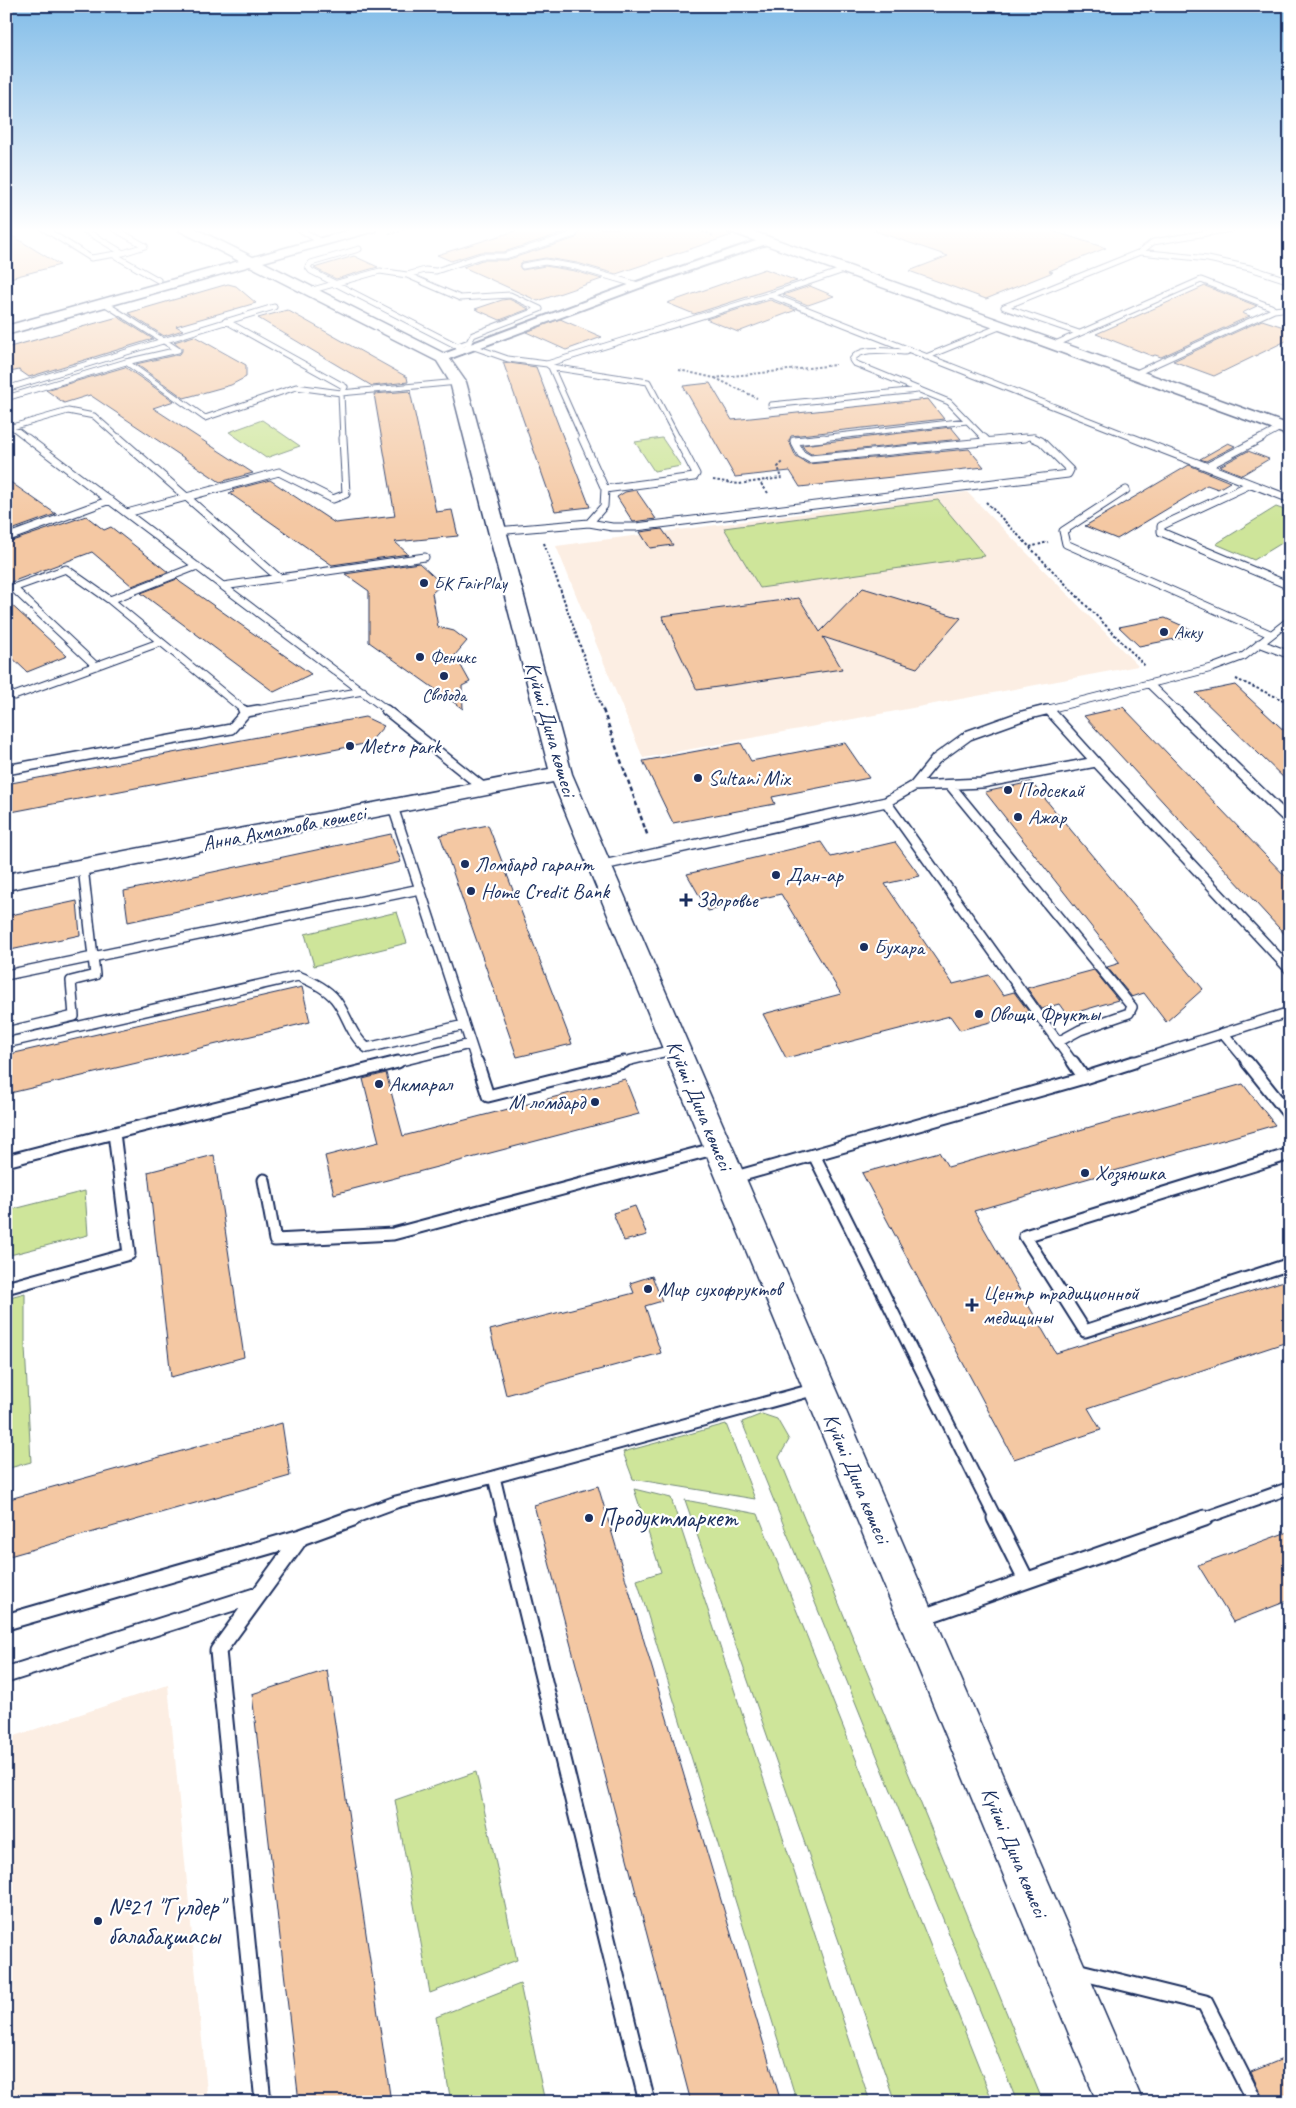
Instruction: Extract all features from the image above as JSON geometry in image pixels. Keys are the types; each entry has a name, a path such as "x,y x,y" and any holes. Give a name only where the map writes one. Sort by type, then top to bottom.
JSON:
{"street":[{"path":"6,331 22,326"},
{"name":"Күйші Дина көшесі","path":"379,326 442,358 458,382 561,774 1120,2102"},
{"path":"442,358 464,347 521,326"},
{"path":"1003,326 1285,429"},
{"name":"Анна Ахматова көшесі","path":"6,882 561,774"}],"lane":[{"path":"6,398 126,362 178,350 140,326"},
{"path":"6,389 209,326"},
{"path":"127,513 279,472 333,500 346,494 341,393 345,387 236,326"},
{"path":"423,326 464,347 505,360 526,364 549,365 648,382 696,474 694,477 605,489"},
{"path":"464,347 473,338 473,335 495,326"},
{"path":"549,365 671,326"},
{"path":"850,326 1290,499"},
{"path":"926,356 1001,326"},
{"path":"1058,326 1079,334"},
{"path":"1053,345 1096,326"},
{"path":"1134,374 1238,326"},
{"path":"915,352 864,351 854,356 852,360 854,363 949,402 986,440"},
{"path":"126,362 205,418 296,387 341,393 458,382"},
{"path":"549,365 605,489 604,506 589,523"},
{"path":"771,405 922,390"},
{"path":"9,425 68,411 94,416 279,578"},
{"path":"497,531 589,523 612,527 636,526 1062,476 1068,474 1070,470 1040,441 1033,437 986,440 810,459 801,454 794,441 967,421"},
{"path":"9,425 363,691 485,789"},
{"path":"1208,466 1285,429"},
{"path":"1251,484 1161,526 1161,532 1290,586"},
{"path":"1126,490 1063,531 1066,544 1270,634"},
{"path":"6,538 110,500"},
{"path":"223,586 425,557"},
{"path":"110,600 197,566"},
{"path":"96,666 13,588 66,569 110,600 246,712"},
{"path":"599,866 886,802 914,786 936,759 969,735 1022,716 1212,668 1244,656 1290,620"},
{"path":"6,691 14,696 161,642"},
{"path":"1259,643 1290,655"},
{"path":"1149,684 1290,821"},
{"path":"6,770 232,728 246,712 363,691"},
{"path":"1048,709 1290,970"},
{"path":"914,786 982,783 1096,762"},
{"path":"950,785 1132,1006 1129,1013 1080,1030 1058,1042"},
{"path":"886,802 1084,1078"},
{"path":"393,807 488,1096 676,1049"},
{"path":"6,1032 74,1016 71,981 96,975 83,867"},
{"path":"6,975 94,955 420,889"},
{"path":"6,1043 298,976 315,983 335,1000 357,1042 367,1048 464,1025"},
{"path":"731,1179 1084,1078 1290,1012"},
{"path":"1224,1034 1290,1116"},
{"path":"6,1161 470,1044"},
{"path":"6,1288 129,1254 114,1133"},
{"path":"264,1180 275,1240 393,1234 718,1147"},
{"path":"1290,1154 1025,1236 1085,1331 1290,1264"},
{"path":"814,1155 1026,1580"},
{"path":"6,1622 301,1537 396,1502 819,1388"},
{"path":"494,1477 647,2102"},
{"path":"917,1619 1290,1488"},
{"path":"262,2102 218,1652 301,1537"},
{"path":"6,1675 258,1595"},
{"path":"1064,1968 1206,2003 1255,2102"}],"path":[{"path":"714,378 854,363"},
{"path":"679,370 714,378 771,405"},
{"path":"694,477 739,484 782,478 778,467 781,462 810,459"},
{"path":"759,481 781,510"},
{"path":"971,487 1159,681"},
{"path":"538,527 654,854"},
{"path":"1212,668 1290,703"}],"shaded area":[{"path":"967,492 1138,666 643,758 556,546"},
{"name":"№21 \"Гүлдер\" балабақшасы","path":"168,1685 208,2102 6,2102 6,1739"}],"green space":[{"path":"262,420 300,446 266,458 229,432"},
{"path":"662,438 681,466 654,471 635,442"},
{"path":"938,500 985,556 760,588 724,528"},
{"path":"1276,507 1290,512 1290,538 1254,560 1216,544"},
{"path":"397,912 407,943 314,966 305,934"},
{"path":"85,1191 88,1235 6,1256 6,1211"},
{"path":"25,1293 25,1347 31,1462 6,1469 6,1298"},
{"path":"762,1414 777,1419 789,1440 779,1457 1043,2102 1017,2102 742,1422"},
{"path":"726,1424 755,1499 633,1479 623,1452"},
{"path":"634,1489 671,1498 870,2102 797,2102 637,1580 661,1572"},
{"path":"685,1500 758,1514 993,2102 895,2102"},
{"path":"476,1772 517,1960 430,1993 395,1800"},
{"path":"520,1984 545,2102 451,2102 436,2017"}],"building":[{"path":"84,326 133,326 153,339 29,377 19,370 6,373 6,348"},
{"path":"149,326 177,326 183,330 164,336"},
{"path":"272,326 316,326 407,377 408,382 372,386"},
{"path":"541,326 577,326 602,337 566,350 526,332"},
{"path":"724,326 753,326 738,332"},
{"path":"1113,326 1227,326 1161,357 1152,356 1096,334"},
{"path":"1248,326 1282,326 1290,329 1290,339 1214,376 1173,361"},
{"path":"194,336 246,365 246,377 231,385 184,398 136,364 180,354 182,348 174,342"},
{"path":"503,362 536,367 590,507 555,511"},
{"path":"125,367 174,401 153,408 253,473 220,482 90,395 64,403 46,390"},
{"path":"710,383 732,420 928,399 944,419 791,436 789,441 796,457 808,464 969,449 984,467 800,487 790,471 735,477 683,386"},
{"path":"410,391 436,512 452,510 458,536 395,542 408,554 332,565 229,493 234,492 232,490 270,480 335,523 395,516 374,394"},
{"path":"951,427 961,439 811,454 802,445"},
{"path":"1228,443 1235,446 1206,461 1200,459"},
{"path":"1248,451 1269,459 1242,475 1220,466"},
{"path":"1189,465 1230,482 1218,489 1207,485 1117,539 1085,526"},
{"path":"6,479 56,514 6,532"},
{"path":"636,490 656,519 633,522 617,497 625,492"},
{"path":"86,516 104,530 111,527 168,572 132,586 92,552 6,584 6,543"},
{"path":"662,529 673,545 650,548 640,532"},
{"path":"419,563 442,584 432,593 438,627 454,631 467,641 455,655 470,682 462,686 463,709 369,642 369,591 345,574"},
{"path":"177,579 311,674 274,692 141,593"},
{"path":"863,588 961,618 917,668 823,637 842,669 697,690 662,616 799,598 820,632"},
{"path":"6,600 67,656 27,672 6,652"},
{"path":"1165,618 1201,634 1139,646 1119,627"},
{"path":"1235,685 1290,736 1290,784 1196,693"},
{"path":"1123,707 1290,881 1290,940 1084,716"},
{"path":"365,717 384,726 369,743 6,813 6,784"},
{"path":"741,743 751,761 845,743 869,778 772,797 775,804 673,823 643,761"},
{"path":"1031,782 1203,989 1166,1022 1144,993 1132,997 1107,967 1120,963 985,792"},
{"path":"488,825 572,1044 517,1057 440,835"},
{"path":"391,834 401,862 128,922 124,891"},
{"path":"821,842 831,857 895,842 920,876 885,884 953,984 989,975 1003,995 1014,992 1029,1012 960,1030 950,1016 786,1058 763,1014 841,994 781,894 708,911 687,874"},
{"path":"77,901 80,935 6,951 6,916"},
{"path":"1094,970 1118,1000 1067,1015 1059,1004 1042,1009 1027,988"},
{"path":"302,987 310,1022 6,1094 6,1055"},
{"path":"386,1073 403,1136 625,1079 639,1114 334,1194 325,1156 379,1142 363,1079"},
{"path":"1243,1084 1275,1125 974,1211 1056,1353 1290,1279 1290,1341 1088,1408 1101,1430 1014,1459 862,1173 939,1152 948,1167"},
{"path":"214,1155 244,1357 171,1377 148,1172"},
{"path":"635,1206 647,1235 624,1241 613,1213"},
{"path":"652,1276 662,1301 645,1306 661,1353 506,1395 490,1330 634,1293 630,1283"},
{"path":"282,1423 290,1476 6,1557 6,1500"},
{"path":"598,1486 781,2102 691,2102 534,1505"},
{"path":"1290,1531 1290,1600 1233,1622 1198,1565"},
{"path":"327,1670 391,2102 299,2102 252,1694"},
{"path":"1290,2056 1290,2102 1264,2102 1251,2072"}],"place":[{"name":"БК FairPlay","path":"424,583"},
{"name":"Акку","path":"1164,632"},
{"name":"Феникс","path":"420,657"},
{"name":"Свобода","path":"444,676"},
{"name":"Metro park","path":"350,746"},
{"name":"Sultani Mix","path":"698,778"},
{"name":"Подсекай","path":"1008,790"},
{"name":"Ажар","path":"1018,817"},
{"name":"Ломбард гарант","path":"465,864"},
{"name":"Дан-ар","path":"776,875"},
{"name":"Home Credit Bank","path":"471,891"},
{"name":"Здоровье","path":"686,900"},
{"name":"Бухара","path":"864,947"},
{"name":"Овощи Фрукты","path":"979,1014"},
{"name":"Акмарал","path":"379,1084"},
{"name":"М ломбард","path":"595,1102"},
{"name":"Хозяюшка","path":"1085,1173"},
{"name":"Мир сухофруктов","path":"648,1289"},
{"name":"Центр традиционной медицины","path":"972,1305"},
{"name":"Продуктмаркет","path":"589,1518"},
{"name":"№21 \"Гүлдер\" балабақшасы","path":"98,1921"}]}
